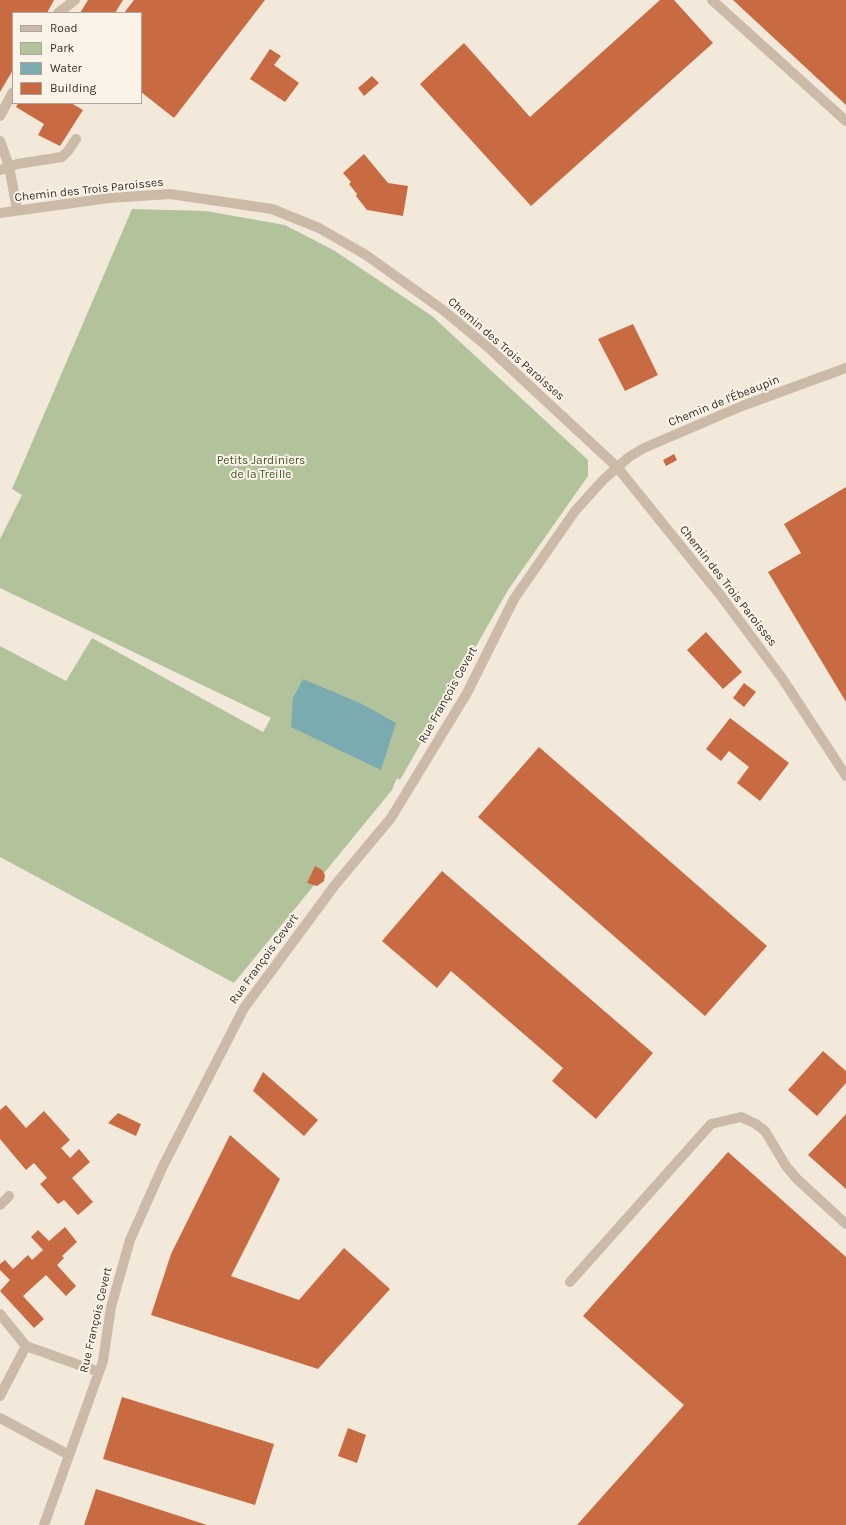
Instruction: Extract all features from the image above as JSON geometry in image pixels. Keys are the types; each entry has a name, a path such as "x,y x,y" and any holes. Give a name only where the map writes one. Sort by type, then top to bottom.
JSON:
{"street":[{"path":"59,12 74,0"},
{"path":"712,0 846,121"},
{"path":"0,116 12,94"},
{"path":"4,168 62,157 76,139"},
{"path":"0,141 4,168 17,210"},
{"name":"Chemin des Trois Paroisses","path":"0,212 109,198 170,194 272,209 319,228 366,255 443,310 490,349 617,467 721,596 782,678 846,776"},
{"name":"Chemin de l'Ébeaupin","path":"617,467 629,457 644,448 742,406 846,368"},
{"name":"Rue François Cevert","path":"44,1525 102,1362 111,1307 130,1240 163,1166 244,1008 335,885 391,818 467,692 514,599 575,512 617,467"},
{"path":"570,1282 711,1124 741,1117 756,1124 765,1131 786,1166 797,1179 846,1224"},
{"path":"0,1205 9,1196"},
{"path":"0,1314 26,1346 98,1372"},
{"path":"0,1396 26,1346"},
{"path":"0,1418 69,1455"}],"green space":[{"name":"Petits Jardiniers de la Treille","path":"132,209 206,211 285,225 335,251 432,316 588,460 588,476 508,590 400,780 397,778 392,790 234,983 0,857 0,646 66,681 92,638 263,732 271,718 0,588 0,539 22,495 12,489"}],"water":[{"path":"303,679 362,704 396,723 381,770 291,727 293,698"}],"building":[{"path":"0,0 54,0 48,12 12,12 12,72 0,92"},
{"path":"88,0 123,0 116,12 81,12"},
{"path":"134,0 265,0 174,118 142,93 142,12 125,12"},
{"path":"660,0 674,0 713,43 531,206 420,84 464,43 530,117"},
{"path":"733,0 846,0 846,105"},
{"path":"270,49 281,56 274,65 299,83 285,102 250,79"},
{"path":"372,76 379,83 364,96 358,88"},
{"path":"18,104 73,104 83,110 60,146 38,135 44,124 16,107"},
{"path":"364,154 388,183 408,186 403,216 367,210 356,196 357,194 349,184 351,182 343,173"},
{"path":"633,324 658,375 625,391 598,339"},
{"path":"674,454 677,460 666,466 663,460"},
{"path":"846,487 846,702 768,572 801,553 784,524"},
{"path":"706,632 742,672 723,689 687,650"},
{"path":"744,683 756,692 744,707 733,698"},
{"path":"730,718 789,763 760,801 737,783 749,767 729,751 721,761 706,749"},
{"path":"539,747 767,946 705,1016 478,817"},
{"path":"315,866 322,870 325,875 324,881 317,886 307,883"},
{"path":"442,871 653,1053 596,1119 552,1081 563,1068 451,971 437,988 382,941"},
{"path":"823,1051 846,1071 846,1083 817,1116 788,1090"},
{"path":"263,1072 318,1120 304,1136 253,1091"},
{"path":"6,1105 26,1128 44,1111 70,1140 61,1148 70,1158 79,1149 90,1162 72,1178 93,1202 78,1215 64,1200 58,1204 40,1184 47,1178 34,1163 26,1170 0,1139 0,1110"},
{"path":"118,1113 141,1124 136,1136 108,1123"},
{"path":"846,1114 846,1189 808,1155"},
{"path":"230,1135 280,1179 231,1276 299,1300 344,1248 390,1289 318,1369 151,1315 171,1254"},
{"path":"728,1152 846,1257 846,1525 577,1525 684,1405 583,1316"},
{"path":"65,1227 77,1242 62,1256 64,1258 57,1265 76,1286 66,1296 46,1275 23,1296 44,1319 34,1328 0,1291 10,1280 0,1270 0,1264 5,1260 13,1269 28,1255 32,1260 43,1250 31,1237 38,1230 49,1241"},
{"path":"122,1397 274,1444 255,1505 103,1459"},
{"path":"348,1428 366,1435 357,1463 338,1456"},
{"path":"96,1489 207,1525 84,1525"}]}
